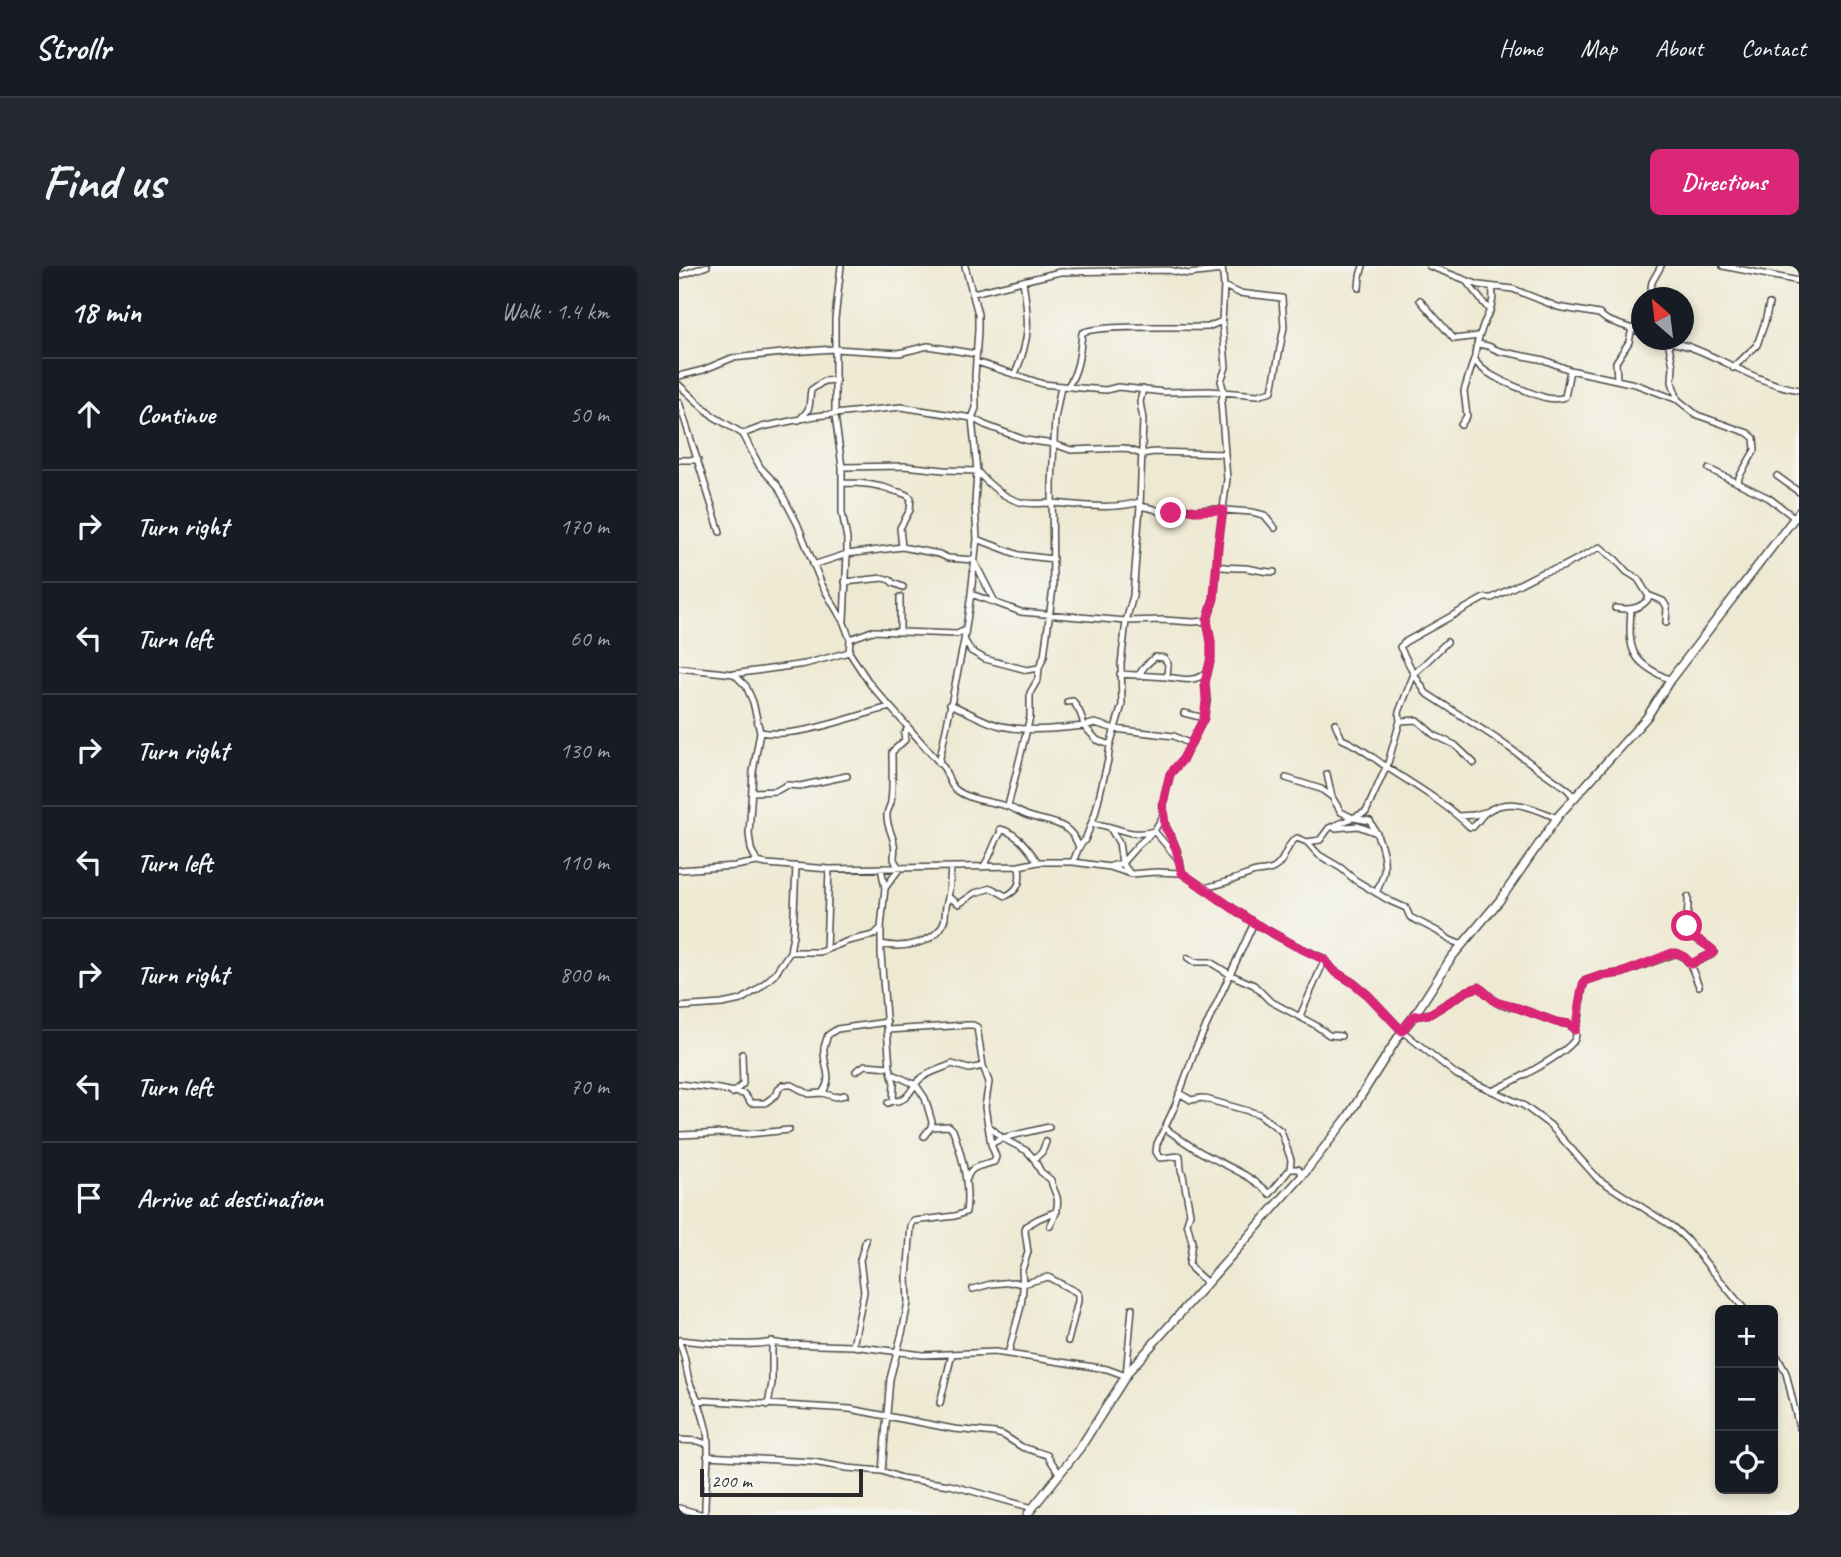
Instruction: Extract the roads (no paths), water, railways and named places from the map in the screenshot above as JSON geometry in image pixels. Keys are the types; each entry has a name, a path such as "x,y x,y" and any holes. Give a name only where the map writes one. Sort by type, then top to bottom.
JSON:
{"street":[{"path":"679,276 707,266"},
{"path":"841,266 835,319 835,415 842,467 842,512 847,539 844,623"},
{"path":"939,764 964,641 977,539 977,471 972,418 976,408 978,314 965,266"},
{"path":"1359,288 1363,266"},
{"path":"1429,266 1492,287 1513,289 1558,307 1598,314 1631,328"},
{"path":"1651,287 1661,266"},
{"path":"1723,266 1799,281"},
{"path":"973,293 1060,272 1168,270 1188,274 1222,268 1222,321 1226,367 1221,381 1224,392 1221,403 1227,479 1214,598 1207,621 1211,658 1205,682 1204,718 1183,759 1170,774 1163,803 1165,827 1180,861 1182,873"},
{"path":"1465,279 1490,311"},
{"path":"1015,374 1024,353 1028,326 1023,281"},
{"path":"977,362 1043,383 1094,389 1118,387 1164,392 1210,391 1258,395 1272,391 1284,327 1282,298 1239,293 1224,286"},
{"path":"1461,425 1467,416 1464,391 1479,336 1493,303 1492,287"},
{"path":"1420,300 1454,339 1479,336"},
{"path":"1733,368 1756,345 1769,304"},
{"path":"1008,806 1031,708 1030,693 1038,679 1044,656 1053,588 1052,485 1055,419 1064,386 1073,378 1078,364 1082,333 1106,328 1208,327 1222,321"},
{"path":"1617,380 1616,362 1631,339"},
{"path":"1478,344 1544,360 1570,370 1635,384 1678,400 1697,415 1748,433 1754,438 1755,450 1739,477 1738,484"},
{"path":"679,376 732,358 835,349 899,353 928,346 976,354"},
{"path":"1694,348 1779,387 1799,390"},
{"path":"1668,350 1672,382 1678,400"},
{"path":"1475,358 1478,365 1497,379 1537,396 1563,399 1570,370"},
{"path":"799,420 808,411 811,390 824,381 836,380"},
{"path":"679,386 713,416 743,434 760,467 777,485 797,523 822,585 844,623 850,639 849,652 870,684 944,768 955,789 976,798 1008,806 1027,816 1055,822 1075,835 1079,847"},
{"path":"1073,862 1079,847 1086,839 1095,814 1122,705 1120,674 1126,621 1133,596 1140,504 1143,419 1139,402 1143,389"},
{"path":"1210,391 1221,403"},
{"path":"680,404 720,532"},
{"path":"743,434 762,427 815,416 901,407 972,418 1024,440 1054,444 1071,450 1123,448 1141,454 1225,454"},
{"path":"679,460 698,460"},
{"path":"842,467 904,466 977,471 989,485 1021,503 1084,506 1140,504 1166,515 1181,508 1195,511 1252,512 1264,515 1275,528"},
{"path":"1027,1515 1080,1448 1138,1360 1347,1118 1451,958 1500,900 1557,818 1647,717 1670,680 1797,515 1709,469"},
{"path":"1777,476 1799,492"},
{"path":"842,483 887,486 897,492 905,492 911,498 910,510 900,528 902,547"},
{"path":"977,539 1019,555 1053,559"},
{"path":"813,565 847,554 902,547 948,558 974,560"},
{"path":"1578,794 1572,795 1494,737 1426,693 1401,647 1405,642 1484,598 1492,598 1600,547 1638,579 1649,598 1646,603 1631,609 1615,608"},
{"path":"974,560 995,602"},
{"path":"1217,566 1273,572"},
{"path":"845,582 883,578 903,587"},
{"path":"971,594 1021,612 1126,621 1207,621"},
{"path":"1648,596 1663,601 1667,607 1666,623"},
{"path":"900,597 900,632"},
{"path":"1631,609 1630,646 1650,670 1670,680"},
{"path":"850,639 872,631 957,634 965,630"},
{"path":"957,634 971,651 985,659 1027,670 1039,668"},
{"path":"1307,842 1320,840 1329,828 1366,812 1387,767 1400,721 1399,712 1414,674 1447,642"},
{"path":"679,668 734,674 804,664 849,652"},
{"path":"1138,676 1151,659 1159,657 1164,658 1168,664 1167,677"},
{"path":"1120,674 1191,681 1207,672"},
{"path":"734,674 746,687 753,702 760,732 753,772 750,842 757,862"},
{"path":"1067,702 1073,701 1078,707 1084,726 1097,740 1110,745"},
{"path":"950,705 999,726 1048,729 1095,723 1115,729 1174,736 1192,742"},
{"path":"760,732 771,734 819,727 890,707"},
{"path":"1184,713 1204,718"},
{"path":"1400,721 1417,720 1434,735 1455,745 1474,763"},
{"path":"1335,723 1342,739 1356,744 1453,810 1469,827 1473,827 1485,812"},
{"path":"900,869 892,856 895,846 886,814 891,804 894,778 892,752 905,740 904,734 908,728"},
{"path":"1327,774 1332,797 1341,811 1353,818 1370,821 1377,833 1385,864 1377,893"},
{"path":"752,792 776,791 787,785 800,786 847,776"},
{"path":"1286,778 1321,789 1332,797"},
{"path":"1458,816 1485,812 1509,803 1534,808 1557,818"},
{"path":"1095,814 1102,824"},
{"path":"1110,867 1122,863 1154,831 1163,816"},
{"path":"1091,824 1102,824 1140,835 1154,831"},
{"path":"1329,828 1358,826 1377,833"},
{"path":"1110,828 1119,843 1122,863 1131,874"},
{"path":"983,867 991,856 1000,829 1020,839 1038,862"},
{"path":"1154,831 1180,861"},
{"path":"1203,888 1274,868 1283,858 1291,841 1297,838 1307,842 1319,855 1377,893 1406,908 1410,917 1462,945"},
{"path":"679,870 757,862 829,869 1019,866 1038,862 1073,862 1110,867 1131,874 1182,873 1254,923 1325,960 1334,971 1368,995 1402,1031 1457,1075 1523,1105 1550,1125 1598,1179 1673,1227 1686,1239 1741,1305"},
{"path":"679,1007 741,1000 774,975 789,952 793,935 796,866"},
{"path":"950,898 959,904 975,893 991,888 1006,896 1019,886 1019,866"},
{"path":"881,944 890,946 920,943 939,930 943,925 950,898 951,867"},
{"path":"881,868 885,888 881,944 890,1066 894,1083 891,1102 904,1100 920,1080 952,1064 969,1069 983,1066"},
{"path":"826,949 829,869"},
{"path":"885,888 900,869"},
{"path":"1688,897 1689,932 1714,952 1691,964"},
{"path":"1207,1283 1189,1264 1192,1242 1187,1223 1190,1213 1180,1156 1160,1158 1156,1152 1157,1144 1196,1048 1254,923"},
{"path":"789,952 810,953 826,949 874,934 881,928"},
{"path":"1491,1091 1524,1076 1574,1040 1581,987 1585,981 1622,973 1677,953 1691,964 1699,986"},
{"path":"1188,958 1194,962 1210,962 1254,985 1270,1001 1329,1035 1341,1036"},
{"path":"1300,1016 1325,960"},
{"path":"1414,1016 1430,1014 1467,991 1479,987 1496,1002 1569,1024 1575,1030"},
{"path":"822,1093 829,1079 824,1046 828,1035 837,1029 887,1022"},
{"path":"888,1030 973,1024 977,1027 983,1066 989,1082 985,1107 996,1157 994,1162 974,1167 969,1173 966,1187"},
{"path":"733,1093 743,1084 742,1054"},
{"path":"856,1072 865,1065 890,1066"},
{"path":"893,1074 916,1085 925,1098 932,1122 931,1128 924,1136"},
{"path":"679,1084 744,1094 751,1103 765,1103 777,1094 782,1085 792,1085 809,1094 822,1093 836,1097 845,1095"},
{"path":"1179,1093 1191,1100 1202,1098 1259,1114 1280,1131 1291,1160 1301,1172"},
{"path":"882,1471 890,1379 904,1329 908,1302 911,1226 914,1221 966,1212 964,1171 953,1130 949,1126 931,1128"},
{"path":"989,1126 1002,1138 1027,1151 1041,1172 1051,1180 1052,1189 1057,1196 1057,1211 1050,1226"},
{"path":"991,1144 1002,1138 1049,1127"},
{"path":"1165,1128 1187,1144 1231,1166 1270,1194 1290,1169 1291,1160"},
{"path":"679,1135 748,1134 789,1130"},
{"path":"1034,1159 1042,1152 1046,1142"},
{"path":"1290,1169 1301,1172"},
{"path":"1008,1354 1021,1306 1022,1270 1028,1252 1026,1226 1057,1211"},
{"path":"853,1346 862,1309 864,1292 860,1260 866,1240"},
{"path":"973,1289 991,1284 1022,1284 1048,1277 1076,1292 1078,1301 1067,1341"},
{"path":"1126,1376 1132,1308"},
{"path":"679,1508 704,1515 707,1433 679,1342 760,1345 772,1341 783,1344 853,1346 923,1356 995,1352 1098,1368 1126,1376"},
{"path":"768,1405 772,1383 772,1341"},
{"path":"940,1403 952,1354"},
{"path":"1778,1358 1786,1373 1799,1427"},
{"path":"697,1399 842,1408 954,1429 980,1430 1003,1435 1022,1447 1047,1455 1059,1473"},
{"path":"679,1440 707,1444"},
{"path":"707,1456 813,1462 882,1471 901,1478 950,1485 1033,1508"}]}
